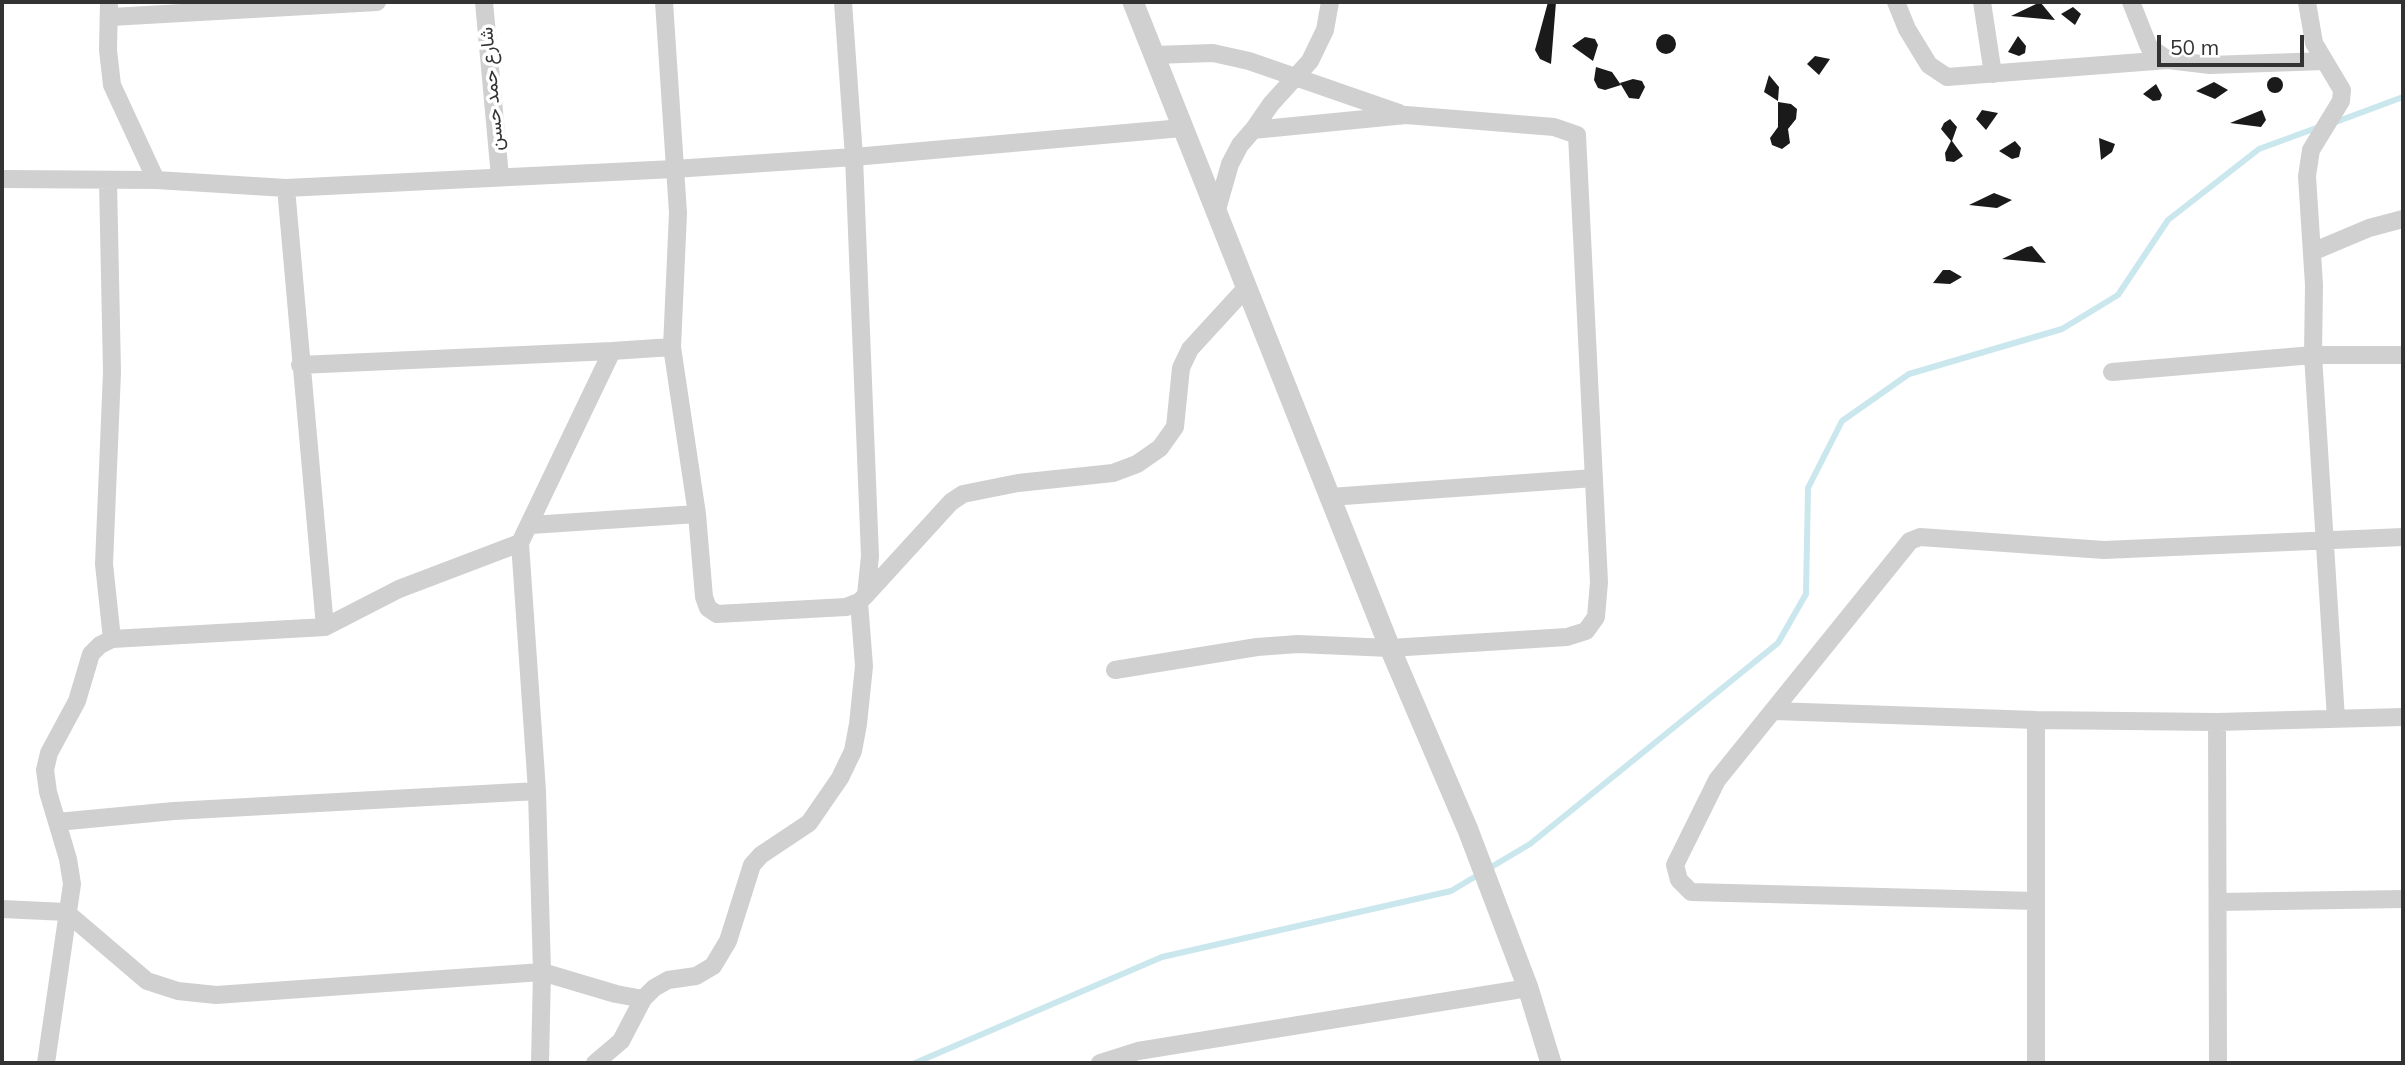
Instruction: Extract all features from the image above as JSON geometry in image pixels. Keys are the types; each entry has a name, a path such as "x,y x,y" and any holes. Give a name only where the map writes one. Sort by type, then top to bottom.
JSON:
{"street":[{"path":"156,180 112,85 108,50 110,9 377,2"},
{"name":"شارع حمد حسن","path":"484,2 500,177"},
{"path":"664,2 678,213 671,347 697,514 704,597 708,608 717,614 846,607 862,598 951,502 963,494 1018,483 1113,473 1137,464 1160,448 1175,427 1181,368 1190,349 1246,288"},
{"path":"596,1063 621,1041 643,999 668,980 695,976 713,967 728,941 752,864 809,823 840,778 853,751 859,724 864,666 862,598 870,556 854,157 843,2"},
{"path":"1133,2 1390,648 1468,830 1528,988 1551,1063"},
{"path":"1216,213 1230,164 1240,145 1293,77 1310,61 1319,44 1330,2"},
{"path":"1896,2 1907,29 1929,65 1947,77 2168,60 2210,65 2325,61"},
{"path":"1982,2 1993,74"},
{"path":"2131,2 2149,47 2168,60"},
{"path":"2307,2 2315,43 2336,75 2342,101 2311,150 2307,176 2312,252 2313,355 2336,719"},
{"path":"1154,55 1213,53 1406,116"},
{"path":"1115,670 1256,646 1298,644 1390,648 1567,636 1586,631 1596,617 1599,582 1577,135 1554,127 1406,116 1253,130"},
{"path":"2,179 156,180 286,188 674,169 854,157 1182,128"},
{"path":"108,181 112,372 104,564 112,639"},
{"path":"286,188 325,627"},
{"path":"2312,252 2369,228 2403,219"},
{"path":"300,365 671,347"},
{"path":"540,1063 542,972 537,791 520,543 531,525 612,351"},
{"path":"2112,372 2313,355 2403,355"},
{"path":"1329,497 1594,478"},
{"path":"531,525 697,514"},
{"path":"2036,901 1690,892 1679,880 1675,865 1717,780 1902,547 1920,537 2104,550 2325,538 2403,537"},
{"path":"46,1063 72,884 68,859 48,792 45,770 49,753 78,701 91,654 112,639 325,627 400,589 520,543"},
{"path":"1774,711 2036,720 2217,722 2403,718"},
{"path":"2036,720 2036,1063"},
{"path":"2217,722 2218,1063"},
{"path":"57,822 174,811 537,791"},
{"path":"2218,902 2403,899"},
{"path":"2,909 66,912 147,981 178,991 216,995 542,972 616,995 643,999"},
{"path":"1100,1063 1528,988"}],"building":[{"path":"1548,2 1556,2 1551,64 1540,59 1535,50"},
{"path":"2041,3 2055,20 2011,16 2036,4"},
{"path":"2073,7 2081,14 2075,25 2061,14"},
{"path":"1662,34 1670,34 1676,44 1670,54 1662,54 1656,48 1656,40"},
{"path":"2018,36 2026,46 2025,53 2019,56 2008,52"},
{"path":"1585,37 1595,39 1598,45 1593,61 1572,46"},
{"path":"1815,56 1830,59 1819,75 1807,64"},
{"path":"1596,67 1612,72 1621,85 1605,90 1598,88 1594,80"},
{"path":"1769,75 1779,87 1778,101 1764,92"},
{"path":"2275,77 2283,85 2275,93 2267,85"},
{"path":"1633,79 1642,81 1645,87 1639,99 1629,98 1620,83"},
{"path":"2214,82 2228,90 2215,99 2196,91"},
{"path":"2156,84 2162,95 2160,100 2153,101 2143,94"},
{"path":"1778,102 1791,104 1797,109 1796,119 1788,129 1790,143 1782,149 1772,145 1770,138 1778,127"},
{"path":"1982,110 1998,113 1986,130 1976,119"},
{"path":"2262,110 2266,120 2261,127 2230,123"},
{"path":"1950,119 1957,127 1952,141 1963,156 1954,162 1946,161 1945,153 1951,141 1941,129"},
{"path":"2099,138 2115,144 2112,152 2101,160"},
{"path":"2015,141 2021,148 2019,157 2012,159 1999,151"},
{"path":"1994,193 2012,200 1997,208 1969,205"},
{"path":"2032,246 2046,263 2002,259 2027,247"},
{"path":"1943,270 1950,270 1962,277 1950,284 1933,283"}],"waterway":[{"path":"2333,123 2403,97"},
{"path":"915,1063 1162,957 1451,891 1530,844 1778,643 1806,594 1808,488 1842,421 1909,374 2062,329 2118,295 2168,220 2259,149 2319,127"}]}
